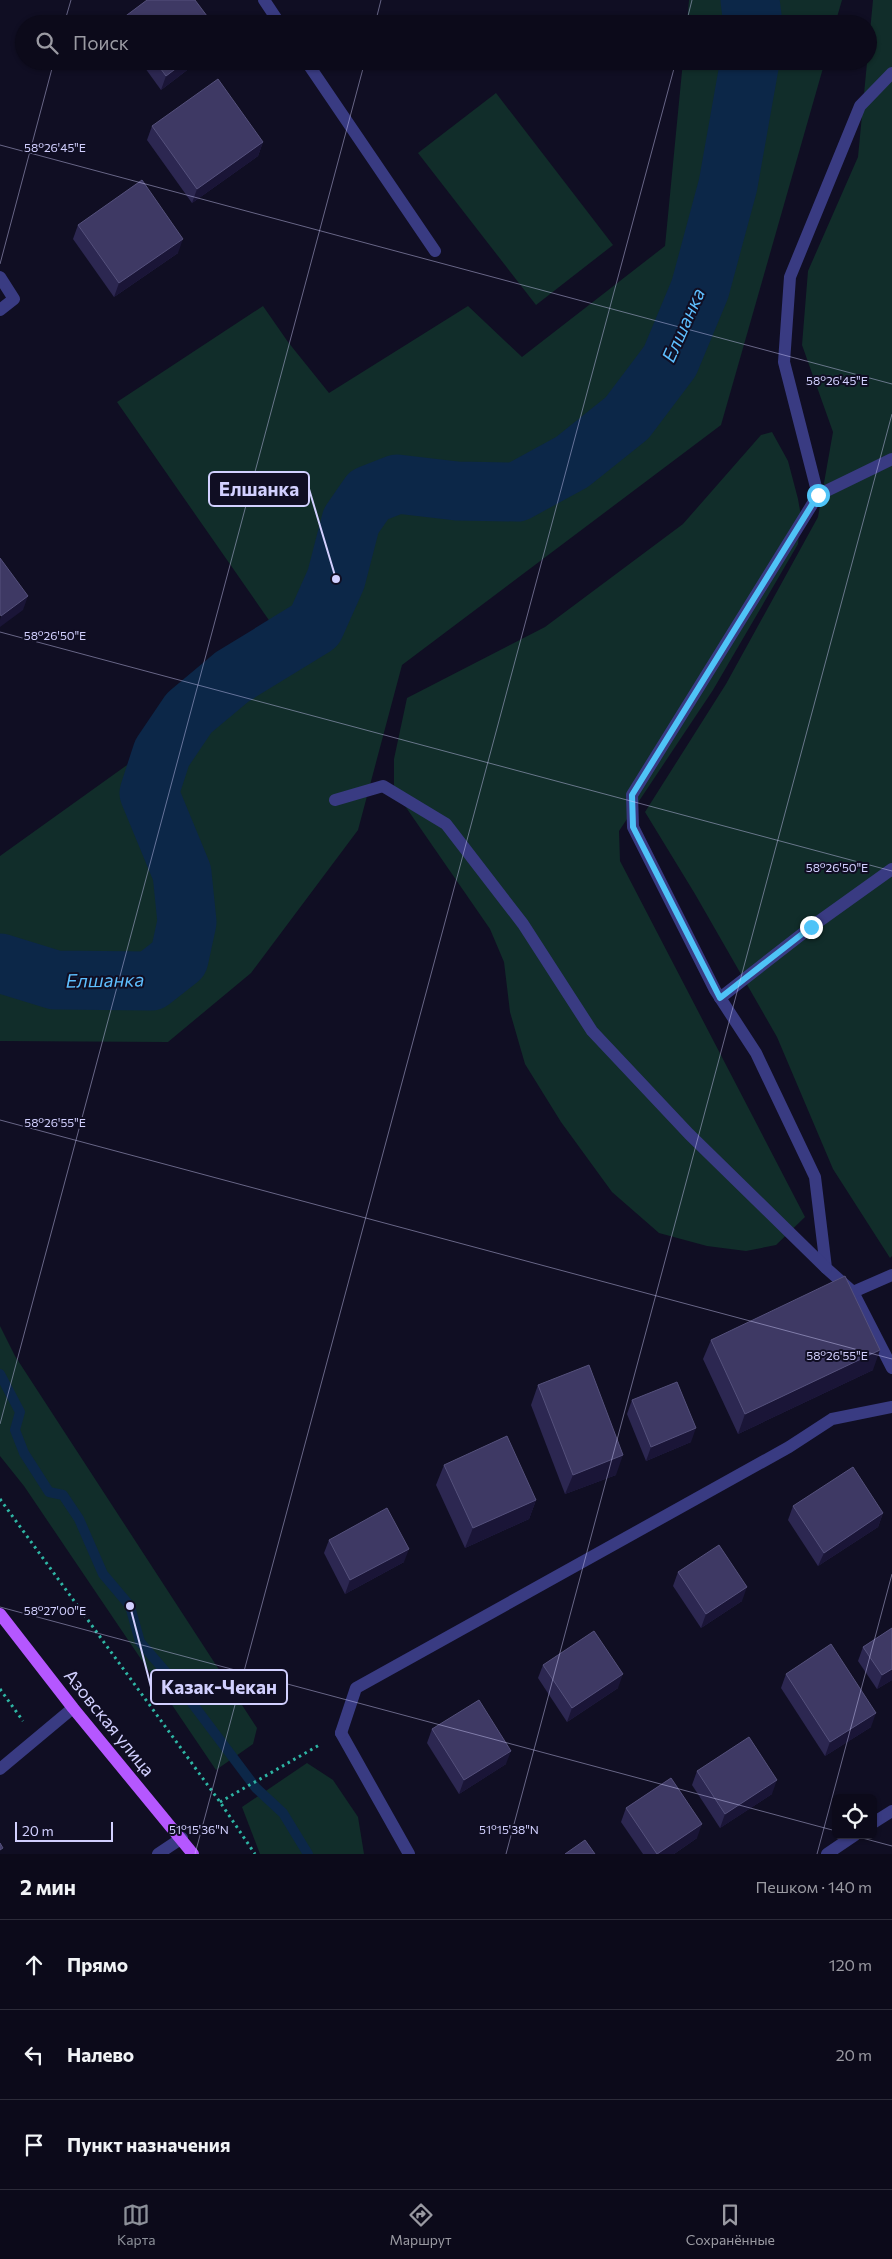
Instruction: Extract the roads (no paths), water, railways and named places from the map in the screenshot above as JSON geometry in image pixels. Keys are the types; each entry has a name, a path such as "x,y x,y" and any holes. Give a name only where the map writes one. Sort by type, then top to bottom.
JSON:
{"main road":[{"name":"Азовская улица","path":"0,1614 73,1708 182,1838 193,1854"}],"street":[{"path":"264,0 274,15"},
{"path":"312,70 435,251"},
{"path":"818,495 784,362 790,277 860,106 892,72"},
{"path":"0,277 14,299 0,310"},
{"path":"826,1268 816,1177 756,1053 720,998 633,827 632,795 818,495 892,459"},
{"path":"335,800 383,786 446,824 524,924 592,1031 689,1134 853,1292 892,1368"},
{"path":"720,998 811,927 892,869"},
{"path":"853,1292 892,1275"},
{"path":"409,1854 341,1733 356,1688 781,1452 832,1420 892,1407"},
{"path":"1,1765 73,1708"},
{"path":"877,1820 892,1811"},
{"path":"158,1854 182,1838"},
{"path":"827,1854 849,1839"}],"waterway":[{"name":"Елшанка","path":"750,0 752,15"},
{"name":"Елшанка","path":"0,963 55,980 151,981 179,959 187,922 182,873 149,793 162,753 189,713 232,677 315,626 336,579 351,521 369,495 397,484 457,491 517,492 572,462 627,418 670,361 700,289 728,185 748,70"},
{"path":"0,1374 20,1412 15,1430 24,1453 49,1492 63,1495 79,1519 103,1574 130,1606 140,1642 189,1699 256,1788 283,1813 308,1854"}],"place":[{"name":"Елшанка","path":"336,579"},
{"name":"Казак-Чекан","path":"130,1606"}]}
